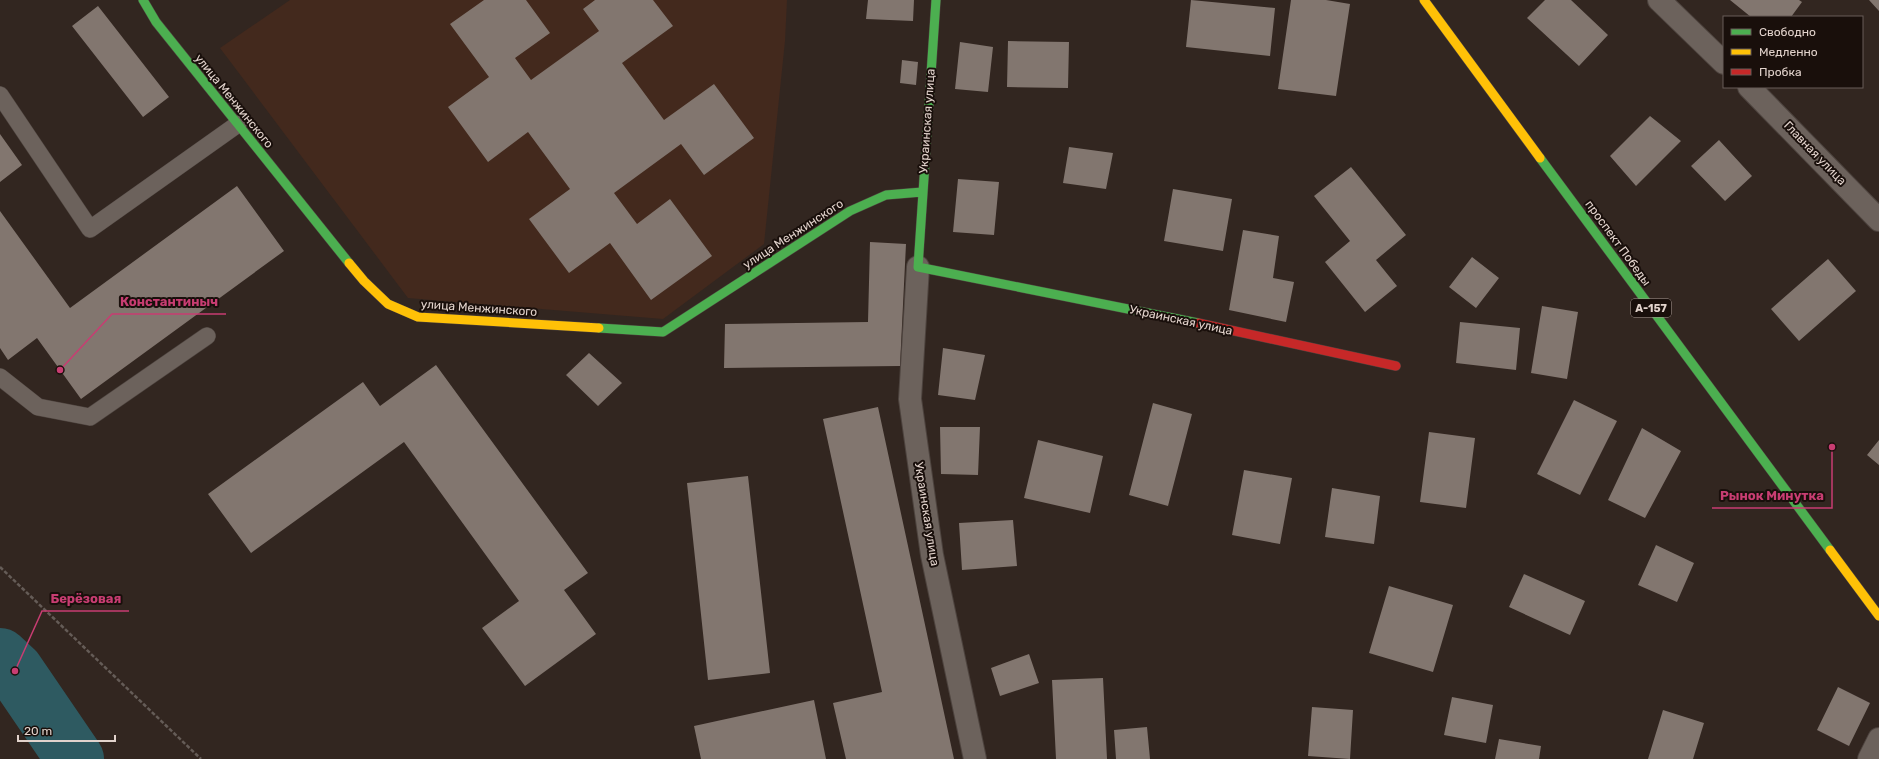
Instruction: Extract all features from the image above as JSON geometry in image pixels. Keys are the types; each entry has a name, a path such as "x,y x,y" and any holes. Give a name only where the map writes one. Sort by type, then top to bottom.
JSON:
{"street":[{"name":"улица Менжинского","path":"143,0 156,22 364,281 388,304 418,317 663,332 850,211 886,195 922,192"},
{"name":"Украинская улица","path":"936,0 922,192 910,399 932,555 975,759"},
{"name":"проспект Победы","path":"1424,0 1879,616"},
{"path":"1659,0 1723,62"},
{"name":"Главная улица","path":"1750,88 1879,220"},
{"name":"Украинская улица","path":"918,267 1218,327 1396,366"},
{"path":"1869,759 1879,739"}],"lane":[{"path":"0,95 90,229 238,124"},
{"path":"0,377 38,407 90,417 207,336"}],"path":[{"path":"0,567 200,759"}],"shaded area":[{"path":"290,0 787,0 785,41 764,244 663,319 408,298 220,48"}],"building":[{"path":"484,0 526,0 550,33 515,58 531,80 599,31 583,9 595,0 653,0 673,26 622,63 664,120 714,84 754,138 704,175 681,144 614,193 637,224 670,199 712,256 651,300 610,243 569,273 529,219 570,189 528,132 488,162 448,107 489,77 450,24"},
{"path":"868,0 914,0 913,21 866,19"},
{"path":"1191,0 1275,8 1270,56 1186,47"},
{"path":"1291,0 1326,0 1350,4 1336,96 1278,89"},
{"path":"1545,0 1571,0 1608,35 1579,66 1527,18"},
{"path":"1730,0 1799,0 1802,2 1792,16 1750,16"},
{"path":"1869,0 1879,0 1879,11"},
{"path":"98,6 169,97 143,117 72,26"},
{"path":"1008,41 1069,42 1068,88 1007,87"},
{"path":"960,42 993,47 988,92 955,89"},
{"path":"902,60 918,62 916,85 900,83"},
{"path":"1650,116 1681,141 1636,186 1610,156"},
{"path":"0,134 22,165 0,182"},
{"path":"1719,140 1752,176 1725,201 1691,166"},
{"path":"1069,147 1113,153 1106,189 1063,183"},
{"path":"1351,167 1406,235 1376,260 1397,286 1365,312 1325,262 1350,241 1314,196"},
{"path":"958,179 999,182 994,235 953,232"},
{"path":"237,186 284,251 81,399 37,338 8,360 0,348 0,211 70,308"},
{"path":"1173,189 1232,199 1223,251 1164,241"},
{"path":"1243,230 1279,236 1273,278 1294,282 1286,322 1229,310"},
{"path":"870,242 906,244 900,366 724,368 725,324 868,322"},
{"path":"1472,257 1499,278 1476,308 1449,287"},
{"path":"1828,259 1856,291 1799,341 1771,309"},
{"path":"1542,306 1578,312 1567,379 1531,373"},
{"path":"1460,322 1520,328 1516,370 1456,363"},
{"path":"943,348 985,355 975,400 938,395"},
{"path":"589,353 622,383 598,406 566,375"},
{"path":"436,365 588,573 564,590 596,634 525,686 482,628 519,601 404,442 251,553 208,494 363,382 380,406"},
{"path":"1574,400 1617,421 1580,495 1537,474"},
{"path":"1153,403 1192,414 1168,506 1129,495"},
{"path":"878,407 954,759 846,759 833,703 882,692 823,419"},
{"path":"940,427 980,427 978,475 941,474"},
{"path":"1642,428 1681,451 1645,518 1608,500"},
{"path":"1429,432 1475,438 1466,508 1420,502"},
{"path":"1038,440 1103,456 1090,513 1024,498"},
{"path":"1879,440 1879,465 1867,455"},
{"path":"1244,470 1292,478 1280,544 1232,535"},
{"path":"748,476 770,673 708,680 687,483"},
{"path":"1332,488 1380,496 1374,544 1325,537"},
{"path":"1013,520 1017,566 962,570 959,523"},
{"path":"1656,545 1694,563 1677,602 1638,585"},
{"path":"1524,574 1585,601 1570,635 1509,607"},
{"path":"1389,586 1453,605 1433,672 1369,653"},
{"path":"1029,654 1039,683 1000,696 991,668"},
{"path":"1103,678 1107,759 1056,759 1052,680"},
{"path":"1838,687 1870,703 1849,746 1817,730"},
{"path":"1452,697 1493,705 1486,743 1444,735"},
{"path":"814,700 826,759 701,759 694,726"},
{"path":"1312,707 1353,710 1350,759 1308,756"},
{"path":"1663,710 1704,723 1693,759 1648,759"},
{"path":"1147,727 1150,759 1116,759 1114,730"},
{"path":"1499,739 1541,746 1539,759 1495,759"}],"waterway":[{"path":"0,657 15,671 75,759"}],"traffic: fast":[{"path":"143,0 156,22 349,263"},
{"path":"936,0 918,267 1198,323"},
{"path":"1540,158 1830,550"},
{"path":"599,328 663,332 850,211 886,195 922,192"}],"traffic: slow":[{"path":"1424,0 1540,158"},
{"path":"349,263 364,281 388,304 418,317 599,328"},
{"path":"1830,550 1879,616"}],"traffic: jam":[{"path":"1198,323 1396,366"}],"place":[{"name":"Константиныч","path":"60,370"},
{"name":"Рынок Минутка","path":"1832,447"},
{"name":"Берёзовая","path":"15,671"}]}
